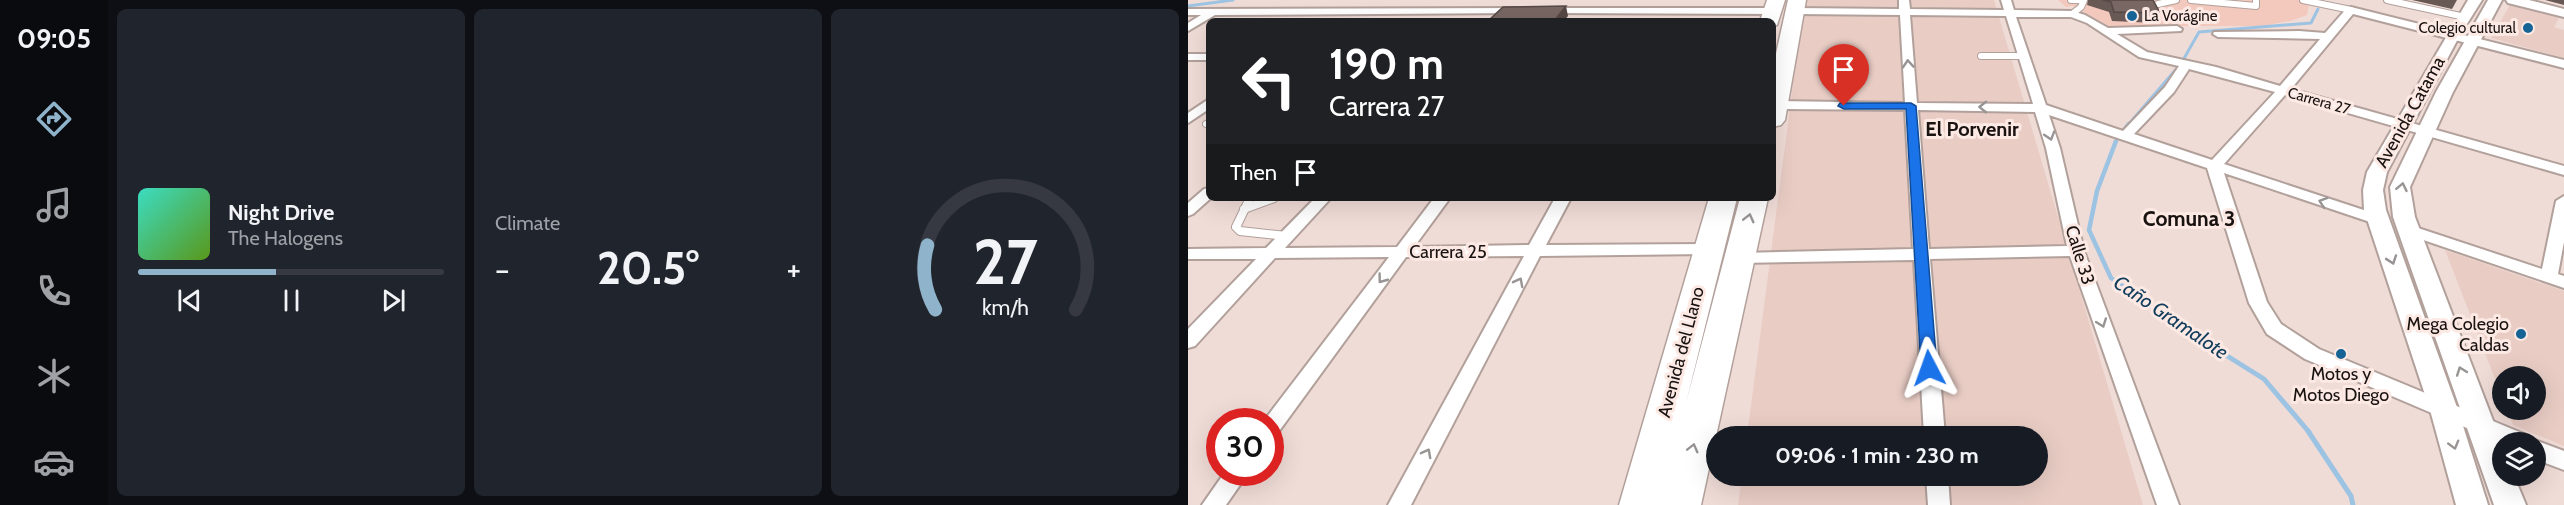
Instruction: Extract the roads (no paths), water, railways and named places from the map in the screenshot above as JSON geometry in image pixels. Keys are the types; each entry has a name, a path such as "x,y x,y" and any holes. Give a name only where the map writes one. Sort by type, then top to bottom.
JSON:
{"highway":[{"path":"1776,101 1796,6"},
{"name":"Avenida del Llano","path":"1680,505 1724,254 1723,201"},
{"name":"Avenida del Llano","path":"1640,505 1724,254 1752,201"}],"main road":[{"name":"Avenida Catama","path":"2472,505 2444,410 2373,200 2374,180 2402,125 2466,23 2495,0"},
{"path":"2513,0 2564,11"},
{"path":"2529,0 2564,11"},
{"name":"Avenida Catama","path":"2466,23 2400,187 2404,217 2510,505"}],"street":[{"path":"1325,18 1349,0"},
{"path":"1405,18 1426,0"},
{"path":"1493,18 1510,0"},
{"path":"1576,18 1590,0"},
{"path":"1660,18 1669,0"},
{"path":"1796,6 2008,6 2077,15"},
{"path":"1904,6 1933,426"},
{"name":"Calle 33","path":"2008,6 2054,148 2076,251 2168,505"},
{"path":"2214,165 2283,90 2351,10 2466,23 2564,64"},
{"path":"1188,27 1215,11"},
{"path":"1188,12 1773,11"},
{"name":"Carrera 27","path":"2077,15 2143,55 2283,90 2564,171"},
{"path":"2106,31 2177,29"},
{"path":"2218,34 2299,34 2329,37"},
{"path":"1188,57 1206,57"},
{"path":"2125,136 2170,89 2186,64"},
{"path":"1188,105 1206,104"},
{"path":"1188,119 1206,106"},
{"path":"1776,110 1911,106 2041,108 2379,220"},
{"path":"2214,165 2258,303 2274,329 2312,354 2497,432"},
{"path":"1188,211 1206,195"},
{"path":"1188,341 1320,201"},
{"path":"1284,410 1440,201"},
{"path":"1399,505 1561,201"},
{"path":"2409,230 2557,280 2564,201"},
{"name":"Carrera 25","path":"1188,254 1535,251 1921,254 2076,251"},
{"path":"2546,454 2564,461"},
{"path":"1214,505 1228,486"},
{"path":"1938,486 1939,505"}],"lane":[{"path":"2071,0 2083,0 2077,15"},
{"path":"2158,4 2176,0"},
{"path":"2191,0 2256,6 2256,0"},
{"path":"2303,0 2351,10"},
{"path":"2387,0 2466,23"},
{"path":"1981,56 2024,56"},
{"path":"1248,201 1236,227 1240,231 1287,236"},
{"path":"1244,209 1266,201"}],"waterway":[{"path":"1188,6 1233,0"},
{"name":"Caño Gramalote","path":"2182,62 2199,32 2311,23 2318,9"},
{"name":"Caño Gramalote","path":"2128,125 2178,67"},
{"name":"Caño Gramalote","path":"2125,129 2129,124"},
{"name":"Caño Gramalote","path":"2116,141 2097,191 2089,230 2111,278 2127,289"},
{"name":"Caño Gramalote","path":"2125,288 2264,379 2309,432"},
{"name":"Caño Gramalote","path":"2308,431 2351,496 2353,505"}],"place":[{"name":"La Vorágine","path":"2132,16"},
{"name":"Colegio cultural","path":"2528,28"},
{"name":"Mega Colegio Caldas","path":"2521,334"},
{"name":"Motos y Motos Diego","path":"2341,354"}],"district":[{"name":"El Porvenir","path":"1972,129"},
{"name":"Comuna 3","path":"2189,219"}]}
